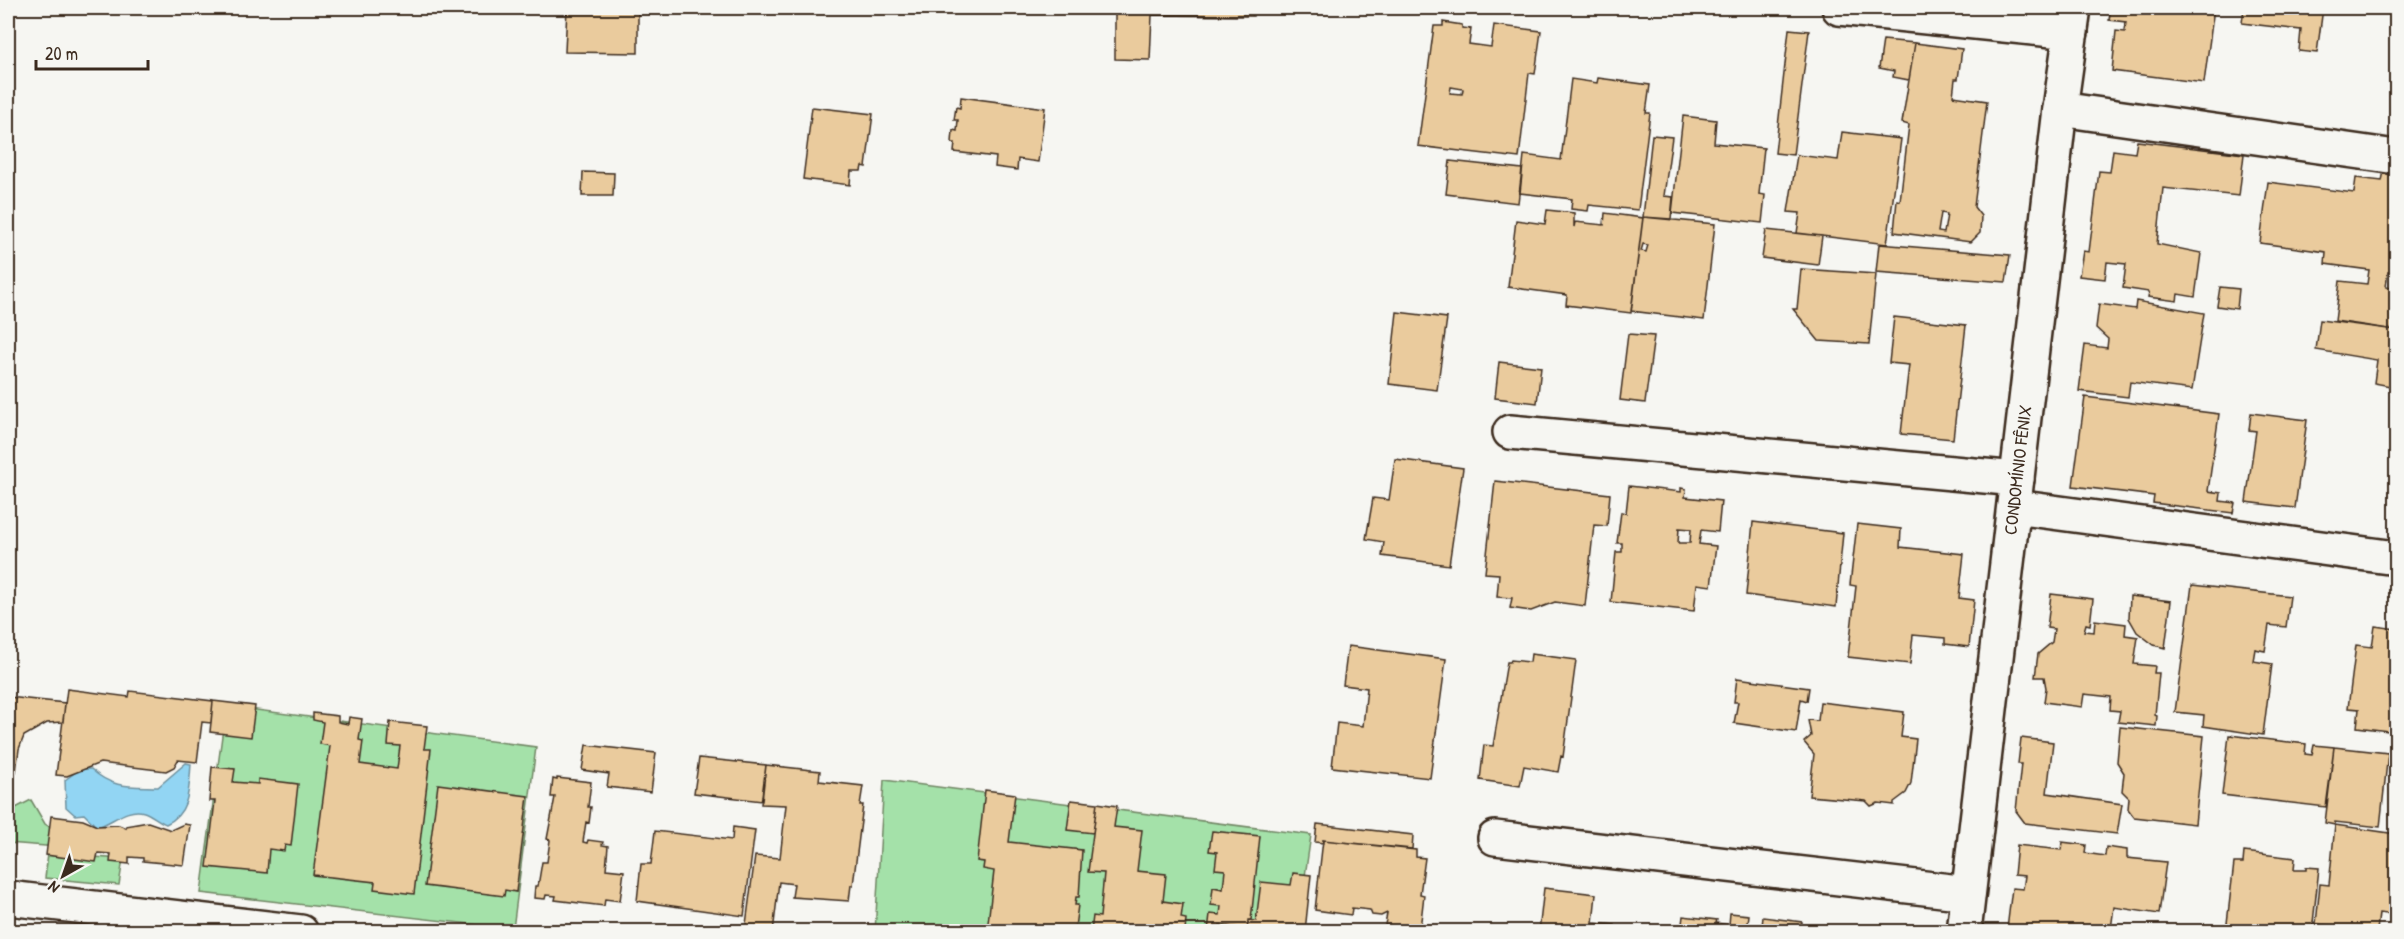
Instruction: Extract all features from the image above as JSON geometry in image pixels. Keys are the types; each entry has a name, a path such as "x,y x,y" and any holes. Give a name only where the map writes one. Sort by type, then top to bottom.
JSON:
{"street":[{"path":"1839,8 2072,20"},
{"name":"CONDOMÍNIO FÊNIX","path":"1964,932 2072,20"},
{"path":"2060,109 2397,157"},
{"path":"1510,432 2016,493 2397,558"},
{"path":"1495,838 1968,893"},
{"path":"8,898 301,932"}],"green space":[{"path":"226,706 536,747 513,929 201,893"},
{"path":"884,780 1311,835 1297,931 875,932"},
{"path":"31,800 45,824 63,836 58,847 8,843 8,812"},
{"path":"48,854 123,859 119,885 45,878"}],"water":[{"path":"186,763 191,764 187,799 180,813 166,824 147,813 138,811 126,813 97,827 84,814 75,815 66,807 65,780 80,769 91,769 107,780 122,785 158,787"}],"building":[{"path":"567,8 638,8 638,53 565,52"},
{"path":"1115,8 1252,8 1253,16 1152,15 1150,60 1115,59"},
{"path":"1265,8 1287,8 1287,13 1265,13"},
{"path":"2111,8 2214,8 2204,83 2112,71 2116,31 2125,32 2126,22 2109,20"},
{"path":"2244,8 2323,8 2317,53 2299,51 2301,30 2242,23"},
{"path":"1443,22 1462,25 1462,28 1471,29 1469,44 1491,47 1494,25 1541,31 1535,74 1529,73 1519,158 1418,146 1434,26 1443,26","holes":["1451,87 1463,89 1462,94 1450,93"]},
{"path":"1789,29 1809,31 1793,155 1775,153"},
{"path":"1883,40 1915,43 1909,80 1893,77 1894,71 1879,68"},
{"path":"1915,43 1962,49 1953,96 1987,101 1974,207 1981,216 1980,233 1971,242 1894,232 1909,125 1902,123","holes":["1941,213 1947,214 1944,233 1938,232"]},
{"path":"1598,78 1650,85 1646,113 1650,113 1638,210 1589,205 1588,211 1571,209 1572,199 1520,193 1524,155 1561,160 1571,79 1597,83"},
{"path":"961,97 1045,108 1038,162 1018,159 1017,170 995,167 996,157 954,152 953,130 957,131 958,120 954,120 956,107 960,108"},
{"path":"812,107 873,114 866,167 862,166 861,171 851,171 850,185 803,179"},
{"path":"1683,116 1716,120 1714,143 1764,148 1759,194 1765,195 1762,223 1672,213"},
{"path":"1842,132 1901,139 1887,244 1797,233 1800,213 1788,212 1797,155 1838,160"},
{"path":"1652,135 1672,137 1664,196 1673,197 1671,219 1643,217"},
{"path":"2137,141 2244,154 2239,196 2163,188 2157,244 2201,253 2195,297 2178,294 2177,301 2148,297 2149,292 2123,288 2126,264 2107,262 2105,279 2079,276 2083,251 2089,252 2099,171 2110,172 2113,150 2135,153"},
{"path":"1450,161 1522,169 1518,203 1446,194"},
{"path":"2385,166 2396,167 2396,261 2394,261 2392,273 2388,272 2386,287 2396,288 2396,330 2335,321 2340,281 2367,284 2369,270 2325,264 2326,252 2260,243 2268,182 2354,193 2356,178 2382,181"},
{"path":"583,172 614,173 613,196 582,196"},
{"path":"1547,210 1574,213 1574,227 1575,222 1604,225 1605,213 1643,218 1631,313 1566,305 1567,295 1508,287 1516,220 1545,224"},
{"path":"1643,217 1715,224 1704,320 1631,311","holes":["1643,244 1648,245 1646,252 1641,251"]},
{"path":"1766,230 1822,236 1818,265 1762,258"},
{"path":"1879,244 2010,255 2006,282 1876,272"},
{"path":"1801,269 1876,274 1869,344 1819,341 1793,309 1797,309"},
{"path":"2220,287 2239,289 2237,309 2217,306"},
{"path":"2136,301 2204,313 2192,390 2130,382 2128,397 2079,391 2085,345 2107,348 2108,339 2096,328 2099,304 2135,309"},
{"path":"1397,312 1447,318 1437,390 1389,384"},
{"path":"1894,317 1966,325 1953,439 1901,434 1909,365 1889,363"},
{"path":"2320,320 2396,330 2396,387 2374,383 2377,360 2316,350"},
{"path":"1628,334 1654,336 1645,403 1620,400"},
{"path":"1499,362 1541,367 1537,403 1495,398"},
{"path":"2085,397 2219,414 2208,491 2221,493 2220,501 2235,503 2233,513 2153,503 2154,496 2073,486"},
{"path":"2251,413 2307,420 2295,508 2246,502 2256,431 2249,430"},
{"path":"1395,459 1463,468 1449,565 1382,556 1384,542 1366,539 1373,498 1389,500"},
{"path":"1495,481 1610,494 1607,526 1594,525 1585,606 1555,602 1531,611 1510,608 1512,598 1497,597 1499,574 1485,573"},
{"path":"1629,486 1681,492 1681,488 1686,489 1685,497 1721,501 1718,532 1701,530 1699,544 1716,546 1711,586 1697,584 1694,611 1611,602 1616,552 1622,552 1622,543 1617,543 1621,512 1626,513","holes":["1679,528 1691,529 1690,543 1678,543"]},
{"path":"1753,522 1843,533 1836,607 1746,595"},
{"path":"1857,524 1901,529 1900,547 1964,554 1959,598 1974,600 1969,647 1945,644 1945,638 1913,635 1910,664 1848,657 1856,586 1850,585"},
{"path":"2192,585 2290,596 2286,627 2269,625 2265,651 2255,649 2253,661 2272,664 2263,735 2203,726 2204,715 2175,712"},
{"path":"2051,594 2093,599 2090,625 2086,624 2084,631 2094,632 2095,620 2126,624 2125,635 2138,637 2134,664 2155,666 2154,673 2159,673 2156,726 2118,722 2120,711 2110,710 2111,697 2084,694 2082,707 2044,702 2046,688 2044,677 2035,677 2038,654 2052,642 2054,629 2047,628"},
{"path":"2130,596 2171,601 2165,648 2154,645 2137,632 2129,618"},
{"path":"2375,626 2396,629 2396,732 2357,727 2359,709 2348,708 2356,645 2372,647"},
{"path":"1348,646 1446,659 1430,778 1332,767 1337,723 1363,726 1367,688 1343,685"},
{"path":"1531,654 1576,660 1563,757 1561,756 1558,772 1524,766 1520,786 1480,780 1484,745 1493,746 1507,662 1511,660 1530,662"},
{"path":"1737,678 1809,688 1807,701 1801,699 1796,732 1734,723 1738,702 1734,702"},
{"path":"67,689 129,697 130,691 213,701 211,723 202,722 197,762 178,760 174,767 166,771 100,763 67,776 56,775"},
{"path":"8,697 65,703 63,722 47,723 24,736 19,749 16,772 8,782"},
{"path":"213,701 255,706 251,737 210,732"},
{"path":"1820,702 1904,712 1901,737 1916,739 1911,783 1906,793 1894,802 1894,805 1878,803 1871,806 1866,801 1809,796 1814,754 1804,742 1811,736 1808,720 1818,721"},
{"path":"313,713 338,716 338,722 348,724 349,717 362,719 359,740 363,741 360,764 397,769 400,746 388,745 390,722 427,726 424,749 431,749 414,894 374,889 375,882 313,875 330,746 320,744 323,722 313,720"},
{"path":"2120,727 2204,736 2195,824 2134,817 2128,809 2129,798 2122,791 2124,773 2117,762"},
{"path":"2229,735 2306,744 2305,754 2312,755 2314,745 2334,747 2326,807 2222,795"},
{"path":"2021,738 2053,742 2047,793 2122,804 2117,834 2025,823 2016,811"},
{"path":"586,745 656,753 651,792 607,787 609,774 582,770"},
{"path":"2334,747 2388,753 2380,827 2325,823"},
{"path":"699,758 766,765 762,801 694,793"},
{"path":"766,765 820,771 819,781 863,786 860,805 863,805 853,885 851,885 849,901 792,897 794,884 779,882 773,932 745,932 755,856 780,858 786,805 761,804"},
{"path":"212,767 235,769 233,782 258,784 258,779 298,784 291,846 285,845 284,851 269,849 267,873 207,867 215,801 209,801"},
{"path":"557,778 591,782 589,823 586,822 583,842 587,843 588,840 603,842 602,845 608,846 606,869 624,871 620,901 605,899 604,906 555,900 556,896 546,895 545,899 534,898 542,862 547,862 550,840 547,839 555,797 551,797 553,779 557,780"},
{"path":"438,784 528,796 516,892 505,890 504,896 425,886"},
{"path":"985,790 1015,794 1009,842 1082,850 1079,897 1076,897 1075,905 1078,905 1075,927 1073,926 1072,932 987,932 994,871 983,869 984,862 977,861"},
{"path":"1071,800 1097,803 1093,833 1067,830"},
{"path":"1097,803 1117,806 1114,827 1142,830 1137,871 1166,874 1163,901 1183,904 1181,918 1186,919 1185,932 1091,932 1093,916 1100,917 1104,873 1088,872"},
{"path":"51,816 83,820 97,826 119,825 126,828 126,826 148,822 171,830 184,824 190,825 184,865 143,861 143,858 129,857 129,864 110,862 111,854 98,853 96,862 46,855"},
{"path":"1317,824 1413,835 1412,849 1323,840 1323,843 1315,842"},
{"path":"2335,825 2396,834 2396,915 2379,913 2377,931 2316,924 2320,884 2329,885"},
{"path":"733,827 755,830 744,916 637,901 641,864 651,864 655,831 732,840"},
{"path":"1212,831 1260,836 1251,920 1248,920 1247,932 1240,932 1241,928 1220,925 1220,932 1208,931 1210,914 1220,915 1221,906 1211,905 1213,887 1223,889 1225,870 1215,869 1217,852 1209,851"},
{"path":"1323,840 1416,850 1416,857 1425,858 1420,894 1424,895 1420,929 1385,925 1387,913 1381,916 1372,915 1370,910 1352,908 1351,915 1315,910"},
{"path":"2062,842 2086,845 2085,853 2105,856 2106,847 2127,850 2127,858 2166,862 2159,914 2114,907 2111,929 2131,932 2029,932 2007,929 2012,888 2023,889 2025,876 2014,875 2017,845 2061,850"},
{"path":"2244,852 2295,858 2294,870 2306,870 2306,867 2319,868 2312,932 2226,932 2234,863 2243,863"},
{"path":"1293,873 1311,875 1305,931 1247,932 1248,920 1256,921 1261,882 1291,885"},
{"path":"1544,888 1596,894 1593,923 1615,925 1614,932 1539,932"},
{"path":"1730,913 1749,915 1748,923 1762,926 1763,917 1802,922 1801,932 1681,932 1683,916 1717,920 1716,923 1729,925"}]}
